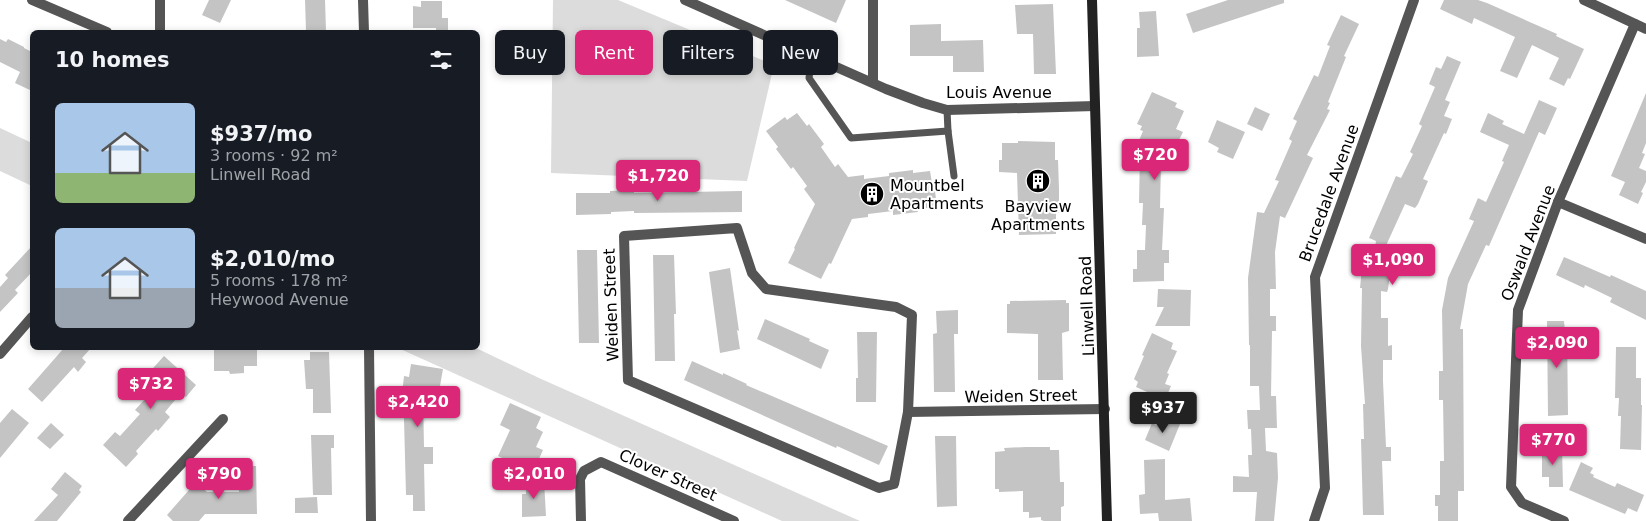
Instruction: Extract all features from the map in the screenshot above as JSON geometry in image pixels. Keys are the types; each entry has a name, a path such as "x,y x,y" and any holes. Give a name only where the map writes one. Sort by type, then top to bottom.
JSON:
{"main road":[{"name":"Linwell Road","path":"1092,0 1107,521"}],"street":[{"path":"32,0 102,30"},
{"path":"160,0 160,30"},
{"path":"363,0 364,30"},
{"name":"Louis Avenue","path":"685,0 763,34"},
{"path":"873,0 873,82"},
{"name":"Brucedale Avenue","path":"1314,521 1325,488 1314,277 1414,0"},
{"path":"1584,0 1646,29"},
{"name":"Oswald Avenue","path":"1564,521 1522,503 1511,487 1518,310 1558,202 1635,24"},
{"name":"Louis Avenue","path":"838,67 923,103 948,110 1095,106"},
{"path":"1558,202 1646,239"},
{"name":"Weiden Street","path":"737,228 752,273 766,289 896,307 912,316 908,412 894,484 879,488 628,380 624,236 737,228"},
{"path":"0,354 30,319"},
{"path":"369,350 371,521"},
{"name":"Weiden Street","path":"908,412 1105,410"},
{"path":"128,521 223,420"},
{"name":"Clover Street","path":"581,521 580,479 584,471 601,462 734,521"}],"lane":[{"path":"809,75 809,78 851,138 948,131"},
{"path":"948,110 948,131 954,176"}],"shaded area":[{"path":"553,0 618,0 690,30 663,30 663,75 753,75 753,56 763,60 763,75 772,75 747,181 551,173 552,75 565,75 565,30 553,30"},
{"path":"0,128 30,142 30,185 0,171"},
{"path":"402,350 480,350 860,521 782,521"}],"building":[{"path":"209,0 231,0 220,23 202,15"},
{"path":"305,0 325,0 326,30 306,30"},
{"path":"785,0 846,0 836,23"},
{"path":"1228,0 1284,0 1284,3 1193,33 1186,14"},
{"path":"1444,0 1478,0 1487,3 1557,34 1556,36 1584,49 1570,79 1568,78 1564,86 1549,79 1559,58 1532,45 1517,78 1500,71 1515,37 1474,18 1472,24 1440,9"},
{"path":"421,1 442,1 442,18 448,18 448,30 413,28 413,6 421,7"},
{"path":"1053,4 1056,74 1034,74 1033,34 1017,34 1015,5"},
{"path":"1156,11 1159,56 1137,57 1137,28 1140,28 1139,12"},
{"path":"1341,15 1359,24 1344,56 1346,57 1328,102 1330,103 1327,109 1330,110 1307,155 1313,158 1285,218 1280,216 1275,252 1276,289 1270,289 1270,316 1276,316 1276,331 1272,331 1271,396 1276,396 1277,428 1265,428 1266,451 1277,453 1278,478 1274,521 1255,521 1257,492 1233,492 1233,476 1249,477 1248,455 1252,455 1251,429 1248,429 1247,410 1260,410 1259,386 1250,386 1249,345 1248,278 1257,212 1264,213 1279,181 1275,180 1292,141 1289,139 1297,121 1293,119 1314,75 1318,77 1330,46 1327,45"},
{"path":"941,24 941,41 983,40 984,72 953,72 953,56 910,56 910,25"},
{"path":"0,39 6,42 8,39 30,51 30,90 15,83 20,72 0,62"},
{"path":"1447,56 1461,62 1445,100 1450,102 1444,116 1452,119 1423,179 1428,181 1418,204 1415,208 1405,204 1384,250 1393,252 1388,289 1387,292 1381,291 1381,318 1388,318 1388,346 1392,345 1392,360 1383,360 1386,447 1391,447 1391,461 1382,461 1384,515 1363,515 1361,439 1364,439 1363,404 1365,404 1361,346 1362,288 1360,288 1362,268 1372,269 1376,241 1369,238 1396,176 1401,178 1413,154 1410,152 1422,126 1419,124 1435,87 1429,84 1436,67 1441,69"},
{"path":"1152,92 1177,103 1175,107 1184,111 1176,129 1183,132 1174,150 1179,152 1172,167 1161,162 1160,208 1164,208 1162,250 1169,250 1169,263 1164,263 1164,281 1133,282 1133,269 1137,269 1137,250 1145,250 1146,225 1142,225 1143,203 1139,203 1140,153 1135,150 1143,131 1140,130 1142,126 1137,124"},
{"path":"1646,93 1646,143 1642,153 1645,154 1639,168 1646,171 1646,182 1638,204 1619,195 1625,182 1611,176"},
{"path":"1539,100 1557,108 1545,135 1539,132 1489,246 1486,245 1468,284 1460,329 1463,329 1464,491 1458,491 1458,521 1438,521 1438,506 1435,506 1435,495 1440,495 1440,461 1444,461 1443,400 1439,400 1439,371 1443,371 1442,310 1448,278 1474,221 1469,219 1478,198 1486,202 1504,162 1502,161 1509,145 1480,132 1488,113 1504,121 1502,124 1524,134"},
{"path":"1255,107 1270,114 1262,131 1247,124"},
{"name":"Mountbel Apartments","path":"797,113 807,126 809,124 824,144 821,147 835,167 838,164 848,177 864,175 864,179 889,176 889,173 913,170 913,173 930,171 932,183 934,183 937,207 917,209 918,212 893,215 893,211 868,214 868,217 852,219 831,264 829,263 821,279 788,263 815,204 804,189 807,186 776,149 778,147 766,131 785,117 787,120"},
{"path":"1217,120 1245,132 1233,159 1217,152 1219,148 1208,142"},
{"name":"Bayview Apartments","path":"1018,141 1055,142 1055,160 1058,160 1059,189 1059,213 1056,213 1056,234 1019,235 1017,173 999,172 999,160 1002,160 1002,143 1018,143"},
{"path":"634,190 634,193 742,191 742,212 634,213 634,211 576,215 576,193 610,193 610,191"},
{"path":"30,248 30,274 15,290 18,293 0,312 0,287 8,278 5,275"},
{"path":"577,250 597,250 599,343 579,343"},
{"path":"653,255 674,255 675,361 655,361"},
{"path":"1564,257 1646,291 1646,320 1610,302 1612,298 1585,285 1584,288 1556,275"},
{"path":"730,268 740,349 720,353 709,272"},
{"path":"1158,289 1191,290 1190,326 1155,326 1164,307 1157,307"},
{"path":"1066,300 1066,303 1069,303 1069,331 1062,333 1063,380 1038,380 1038,334 1007,333 1007,304 1010,304 1010,301"},
{"path":"958,310 958,334 954,334 955,392 934,392 933,334 937,333 936,311"},
{"path":"765,319 810,339 809,341 829,350 821,369 757,339"},
{"path":"1547,321 1564,321 1565,331 1567,331 1568,415 1548,416"},
{"path":"857,332 877,332 876,402 856,402 856,378 858,378"},
{"path":"1152,333 1173,343 1171,349 1177,351 1167,373 1169,374 1165,384 1171,386 1165,400 1136,387 1138,382 1134,379"},
{"path":"1616,347 1636,347 1636,378 1641,378 1641,450 1620,449 1621,416 1618,416 1619,398 1615,398"},
{"path":"62,350 89,350 82,358 86,362 78,372 74,367 42,402 28,389"},
{"path":"214,350 257,350 257,366 244,366 244,373 230,374 229,371 214,371"},
{"path":"310,352 329,352 331,413 313,413 313,389 306,389 304,360 310,360"},
{"path":"164,356 196,385 186,397 181,393 165,412 170,417 136,451 138,454 126,467 103,445 115,432 120,436 140,414 135,410 156,387 145,377"},
{"path":"692,361 888,446 879,465 837,446 836,448 684,380"},
{"path":"411,364 443,369 440,386 444,386 442,399 423,396 424,447 433,447 433,464 424,464 425,511 413,511 413,495 406,495 402,395 404,376 409,377"},
{"path":"510,403 541,417 536,428 543,432 536,447 543,450 533,472 498,456 510,430 500,425"},
{"path":"12,409 29,423 0,458 0,423"},
{"path":"1162,417 1180,424 1169,451 1145,440 1152,423 1158,426"},
{"path":"51,423 64,435 50,449 37,438"},
{"path":"311,435 334,435 334,448 331,448 332,495 313,495"},
{"path":"935,436 956,436 957,506 937,507"},
{"path":"1050,447 1050,450 1059,450 1060,482 1064,482 1064,506 1061,507 1061,521 1044,521 1041,520 1041,517 1029,518 1029,512 1023,512 1023,491 999,492 999,489 995,489 995,452 1005,451 1004,448"},
{"path":"1542,448 1562,448 1563,487 1549,487 1549,477 1542,477"},
{"path":"1165,459 1165,500 1190,498 1192,521 1159,521 1158,513 1140,514 1139,495 1145,494 1144,460"},
{"path":"1581,462 1593,468 1590,473 1594,475 1593,477 1615,487 1617,483 1644,495 1637,512 1628,508 1625,514 1569,490"},
{"path":"238,466 256,466 257,514 205,514 199,521 173,521 167,515 196,482 207,492 239,492"},
{"path":"65,472 82,486 79,490 81,492 57,521 34,521 58,495 51,489"},
{"path":"526,481 544,481 546,516 522,517 522,494 526,494"},
{"path":"317,497 318,513 295,513 295,498"}],"place":[{"name":"Bayview Apartments","path":"1038,181"},
{"name":"Mountbel Apartments","path":"872,194"}]}
